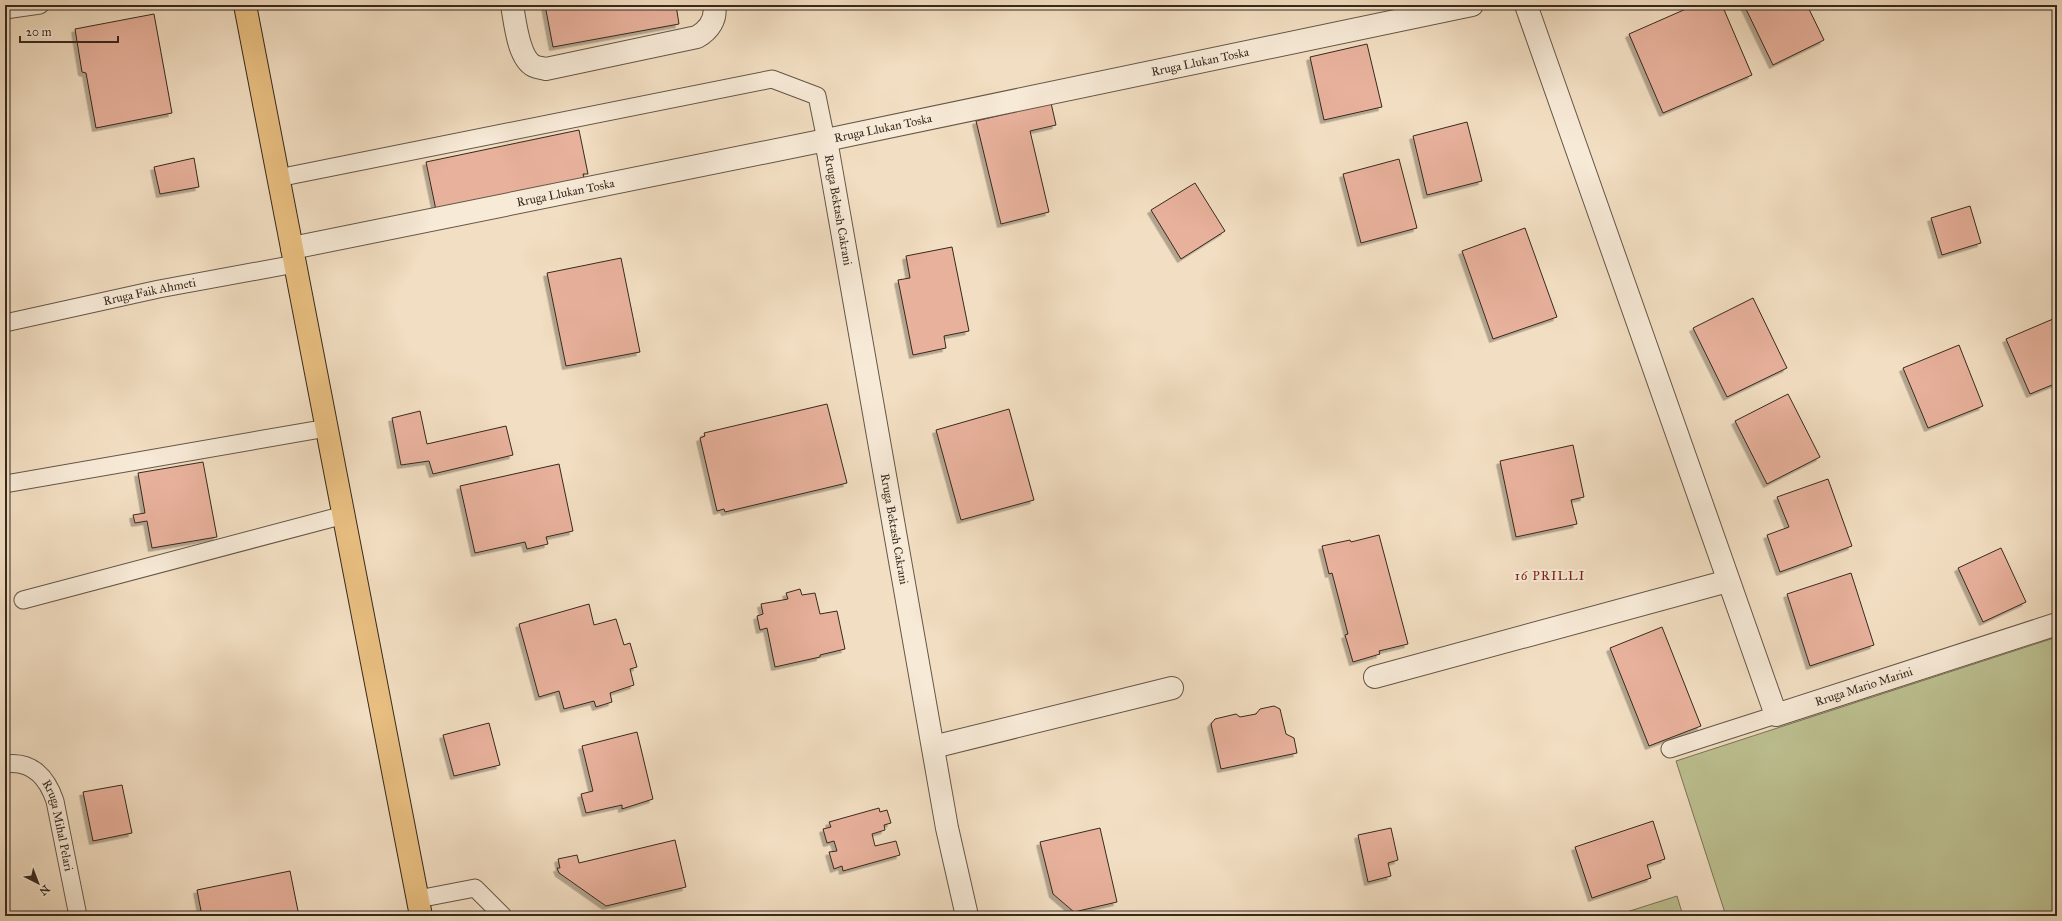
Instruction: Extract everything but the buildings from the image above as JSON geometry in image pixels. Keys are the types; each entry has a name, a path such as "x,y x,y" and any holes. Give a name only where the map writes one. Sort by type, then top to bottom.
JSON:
{"main road":[{"path":"245,5 420,908"}],"street":[{"path":"512,5 519,41 526,57 533,66 546,69 697,37 706,32 712,24 715,11 714,5"},
{"name":"Rruga Llukan Toska","path":"293,256 826,140 1472,5"},
{"path":"1526,5 1776,715"},
{"name":"Rruga Bektash Cakrani","path":"826,140 947,828 967,916"},
{"path":"1375,677 1728,581"},
{"name":"Rruga Mario Marini","path":"1776,715 2057,624"},
{"path":"933,747 1172,688"}],"lane":[{"path":"5,10 40,5"},
{"path":"278,178 772,79 817,96 826,140"},
{"name":"Rruga Faik Ahmeti","path":"5,323 159,289 293,256"},
{"path":"5,484 327,428"},
{"path":"23,600 344,515"},
{"name":"Rruga Mario Marini","path":"1670,749 1776,715"},
{"name":"Rruga Mihal Pelari","path":"5,764 14,763 31,769 43,776 50,787 55,801 78,916"},
{"path":"420,908 475,888 503,916"}],"green space":[{"path":"2057,637 2057,916 1726,916 1676,761"},
{"path":"1677,896 1683,916 1614,916"}],"district":[{"name":"16 PRILLI","path":"1550,576"}]}
